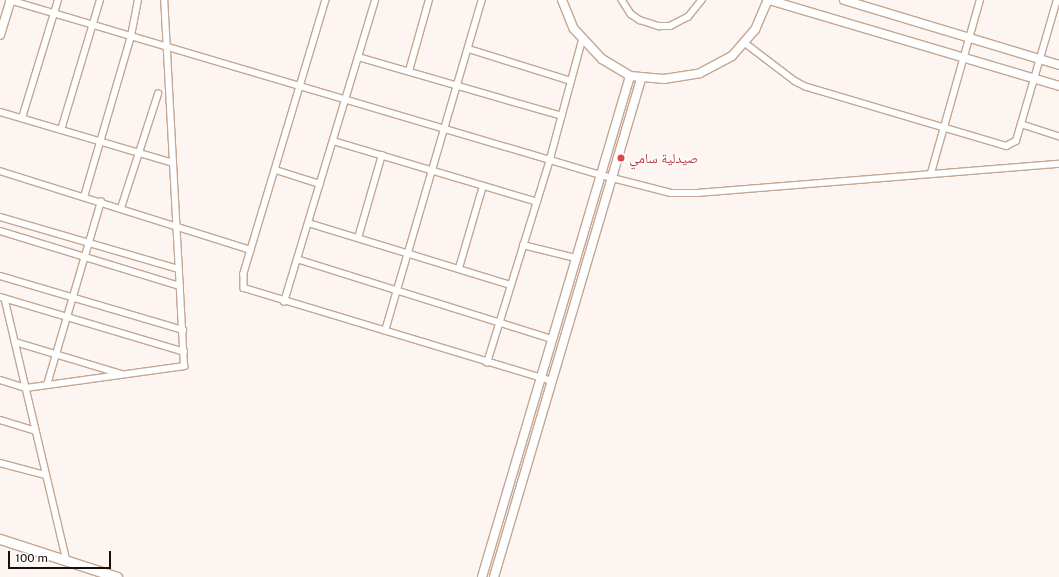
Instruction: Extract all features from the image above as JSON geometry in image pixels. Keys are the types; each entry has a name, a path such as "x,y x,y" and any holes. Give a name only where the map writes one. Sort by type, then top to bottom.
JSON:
{"main road":[{"path":"0,539 117,577"}],"street":[{"path":"0,35 10,0 346,98 601,175 656,190 683,194 931,173 1059,164"},
{"path":"22,118 58,0"},
{"path":"62,130 100,0"},
{"path":"84,197 131,36 138,0"},
{"path":"0,380 26,388 183,367 183,330 164,0"},
{"path":"326,0 302,86 243,279 244,288 284,302 552,381"},
{"path":"284,302 375,0"},
{"path":"409,71 429,0"},
{"path":"384,331 432,170 446,129 482,0"},
{"path":"562,0 567,16 582,40 602,59 630,76 641,79 682,78 700,73 722,62 745,43 754,30 768,0 1059,86"},
{"path":"622,0 631,14 640,20 659,26 674,24 688,17 702,0"},
{"path":"844,0 1059,65"},
{"path":"931,173 980,0"},
{"path":"745,43 800,84 1006,146 1016,141 1040,59 1056,12 1057,0"},
{"path":"487,363 550,159 582,40"},
{"path":"469,49 571,81"},
{"path":"358,57 562,116"},
{"path":"482,577 630,76"},
{"path":"494,577 641,79"},
{"path":"121,208 137,153 158,94"},
{"path":"0,112 173,163"},
{"path":"1021,124 1059,136"},
{"path":"333,141 537,202"},
{"path":"358,238 382,155"},
{"path":"276,170 320,184"},
{"path":"0,171 252,250"},
{"path":"459,268 483,186"},
{"path":"47,385 101,202"},
{"path":"0,217 179,269"},
{"path":"308,223 408,252 511,285"},
{"path":"0,231 180,286"},
{"path":"524,245 576,258"},
{"path":"297,259 553,339"},
{"path":"0,276 183,330"},
{"path":"2,298 184,352"},
{"path":"2,298 15,342 45,475 67,561"},
{"path":"15,342 124,375"},
{"path":"0,420 35,431"},
{"path":"0,463 45,475"}],"place":[{"name":"صيدلية سامي","path":"621,158"}]}
